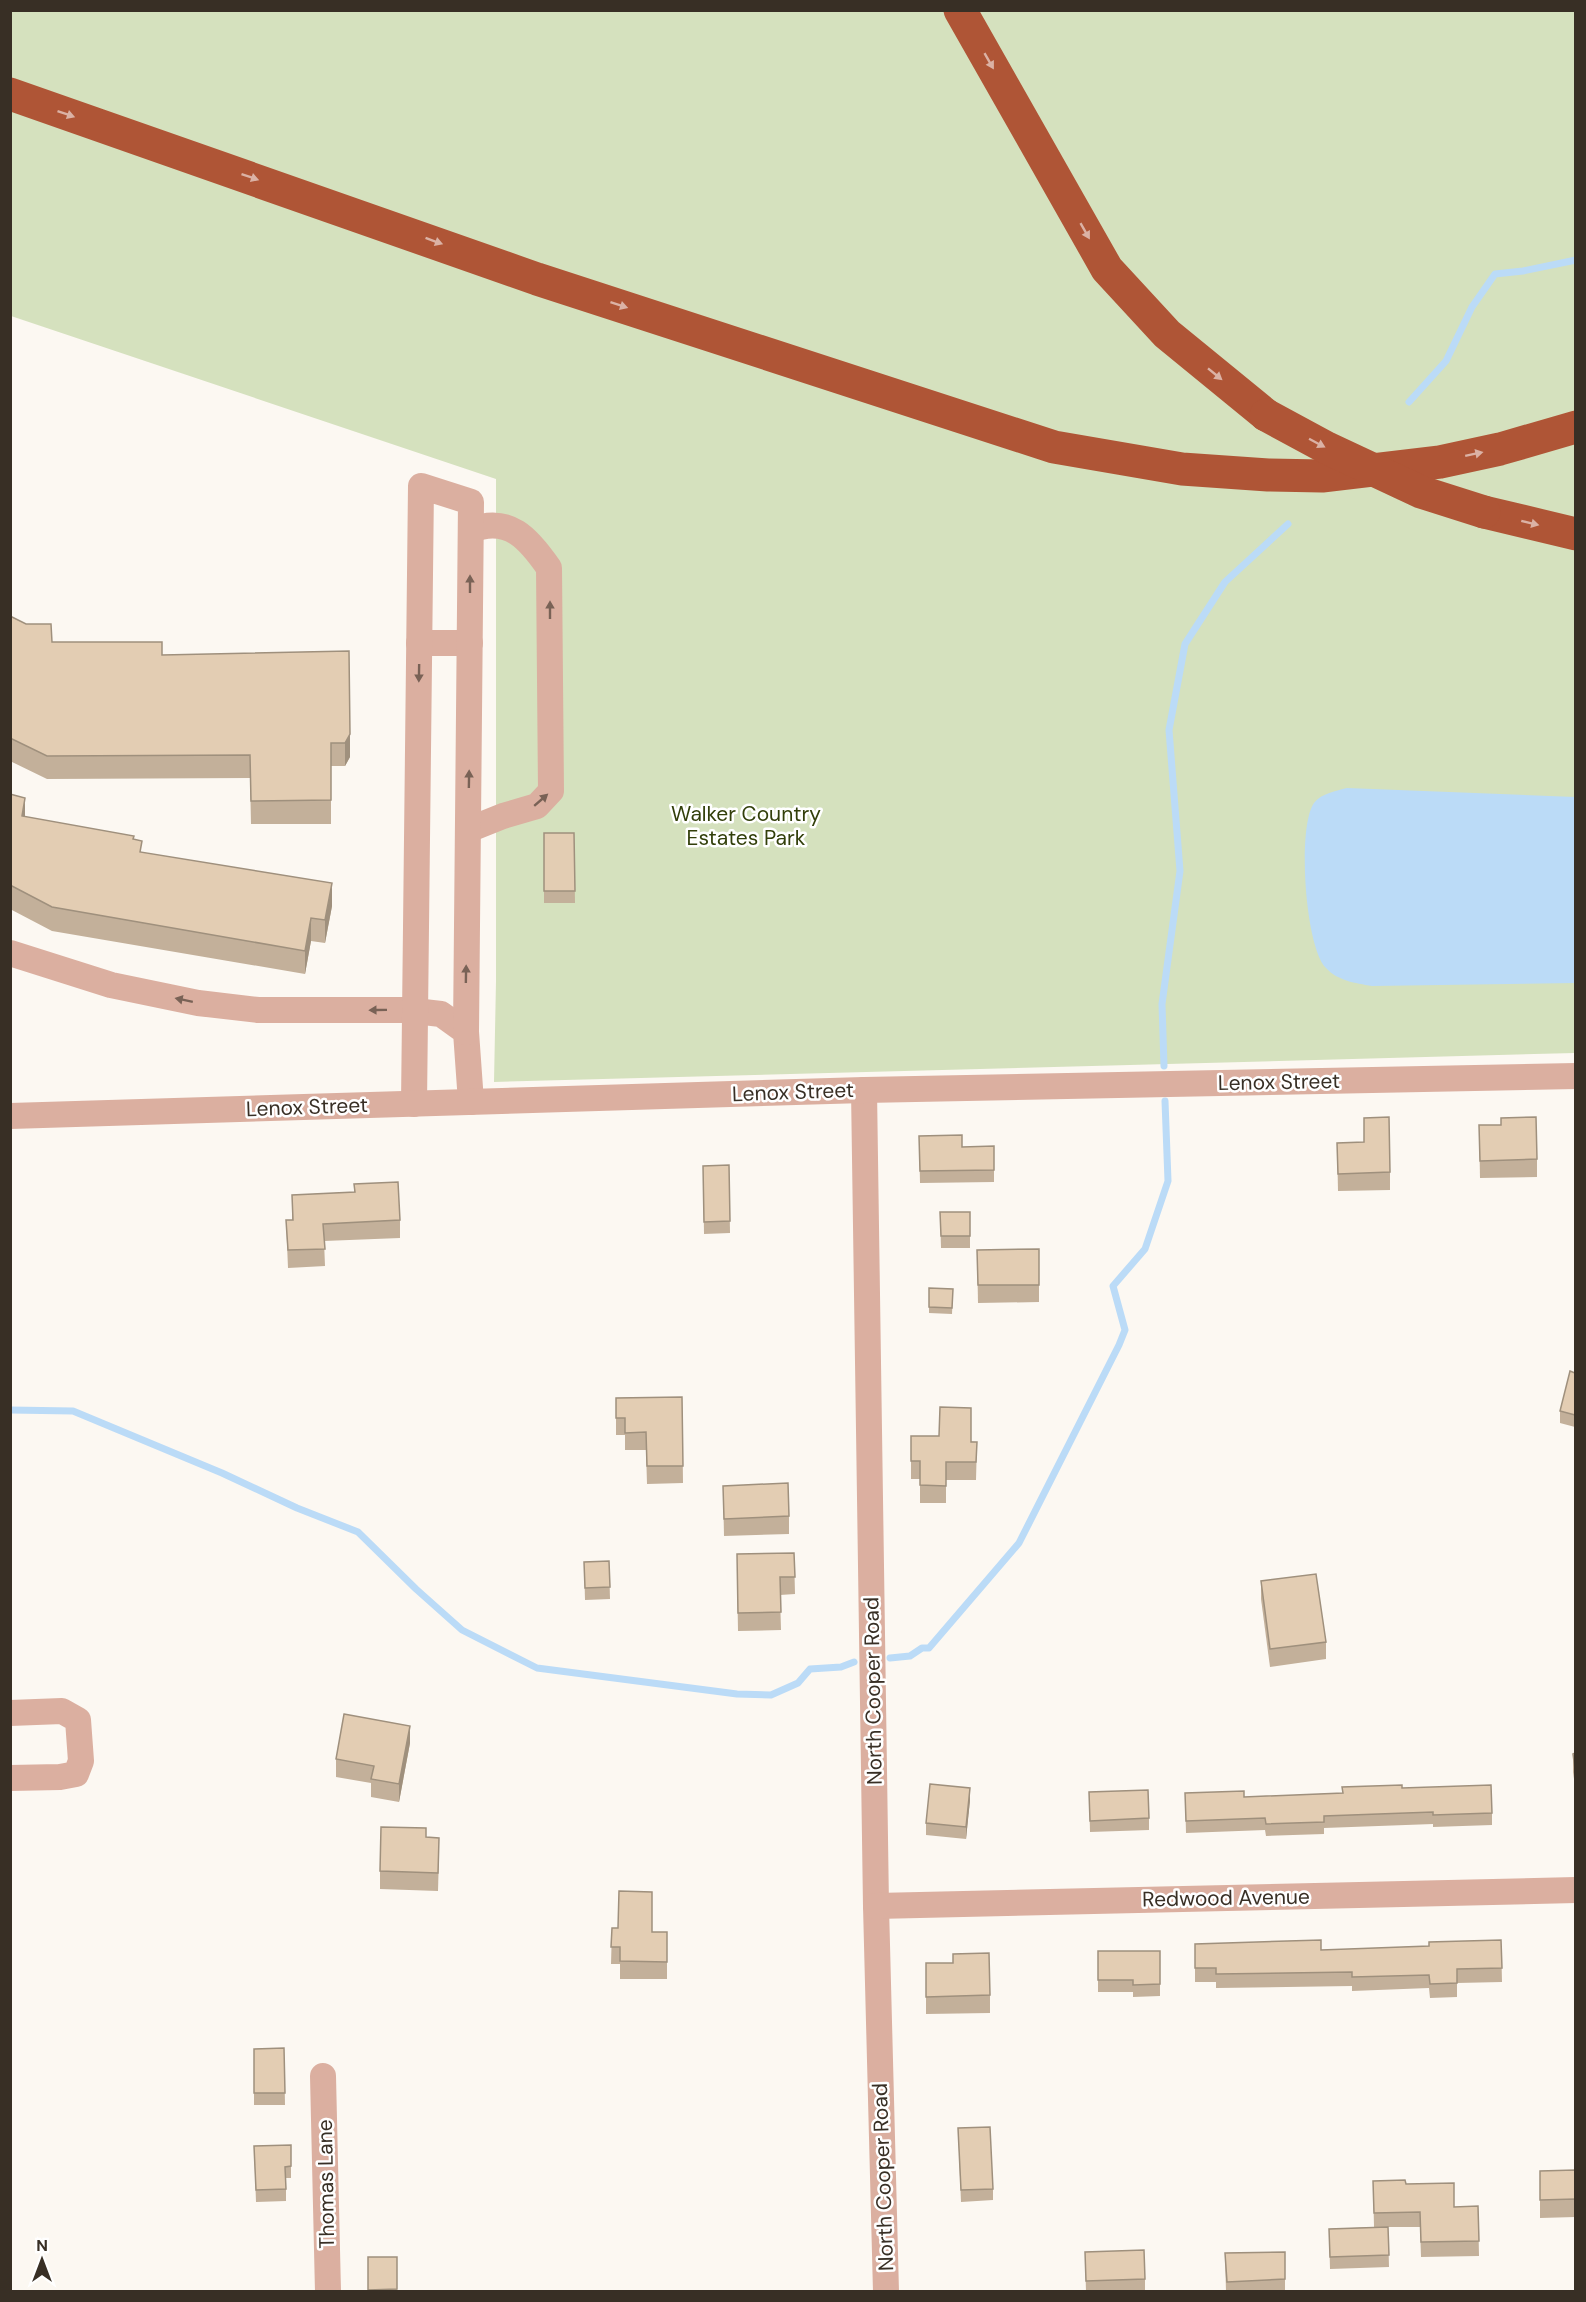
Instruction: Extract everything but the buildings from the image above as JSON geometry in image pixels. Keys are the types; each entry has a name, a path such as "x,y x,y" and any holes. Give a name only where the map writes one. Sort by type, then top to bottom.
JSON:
{"highway":[{"path":"960,10 1107,269 1167,334 1266,415 1327,448 1421,492 1484,512 1575,534"},
{"path":"10,94 537,279 1054,447 1182,469 1322,476 1440,462 1500,449 1575,427"}],"street":[{"path":"414,1104 421,486 471,502 466,1032 471,1102"},
{"path":"468,830 537,806 551,791 549,568 532,544 511,528 483,525 471,530"},
{"path":"419,643 470,643"},
{"path":"10,953 111,985 198,1003 258,1010 415,1011 441,1014 466,1032"},
{"name":"Lenox Street","path":"10,1116 864,1090 1575,1076"},
{"name":"North Cooper Road","path":"864,1090 876,1906 886,2292"},
{"path":"10,1713 62,1711 78,1720 81,1761 76,1774 60,1777 10,1778"},
{"name":"Redwood Avenue","path":"876,1906 1575,1890"},
{"name":"Thomas Lane","path":"324,2076 328,2292"}],"green space":[{"name":"Walker Country Estates Park","path":"11,11 1575,11 1575,1053 494,1082 496,479 11,316"}],"water":[{"path":"1347,788 1575,797 1575,983 1372,986 1347,981 1326,968 1319,956 1308,913 1306,836 1314,803 1325,795"}],"waterway":[{"path":"1409,402 1446,361 1472,307 1495,274 1523,271 1576,260"},
{"path":"1164,1066 1162,1004 1180,871 1169,730 1185,644 1225,582 1288,524"},
{"path":"890,1658 910,1656 922,1648 929,1648 1019,1543 1119,1345 1125,1330 1113,1286 1145,1249 1168,1181 1165,1101"},
{"path":"10,1410 73,1411 358,1532 462,1630 537,1668 737,1694 771,1695 798,1683 810,1669 841,1667 854,1662"}]}
